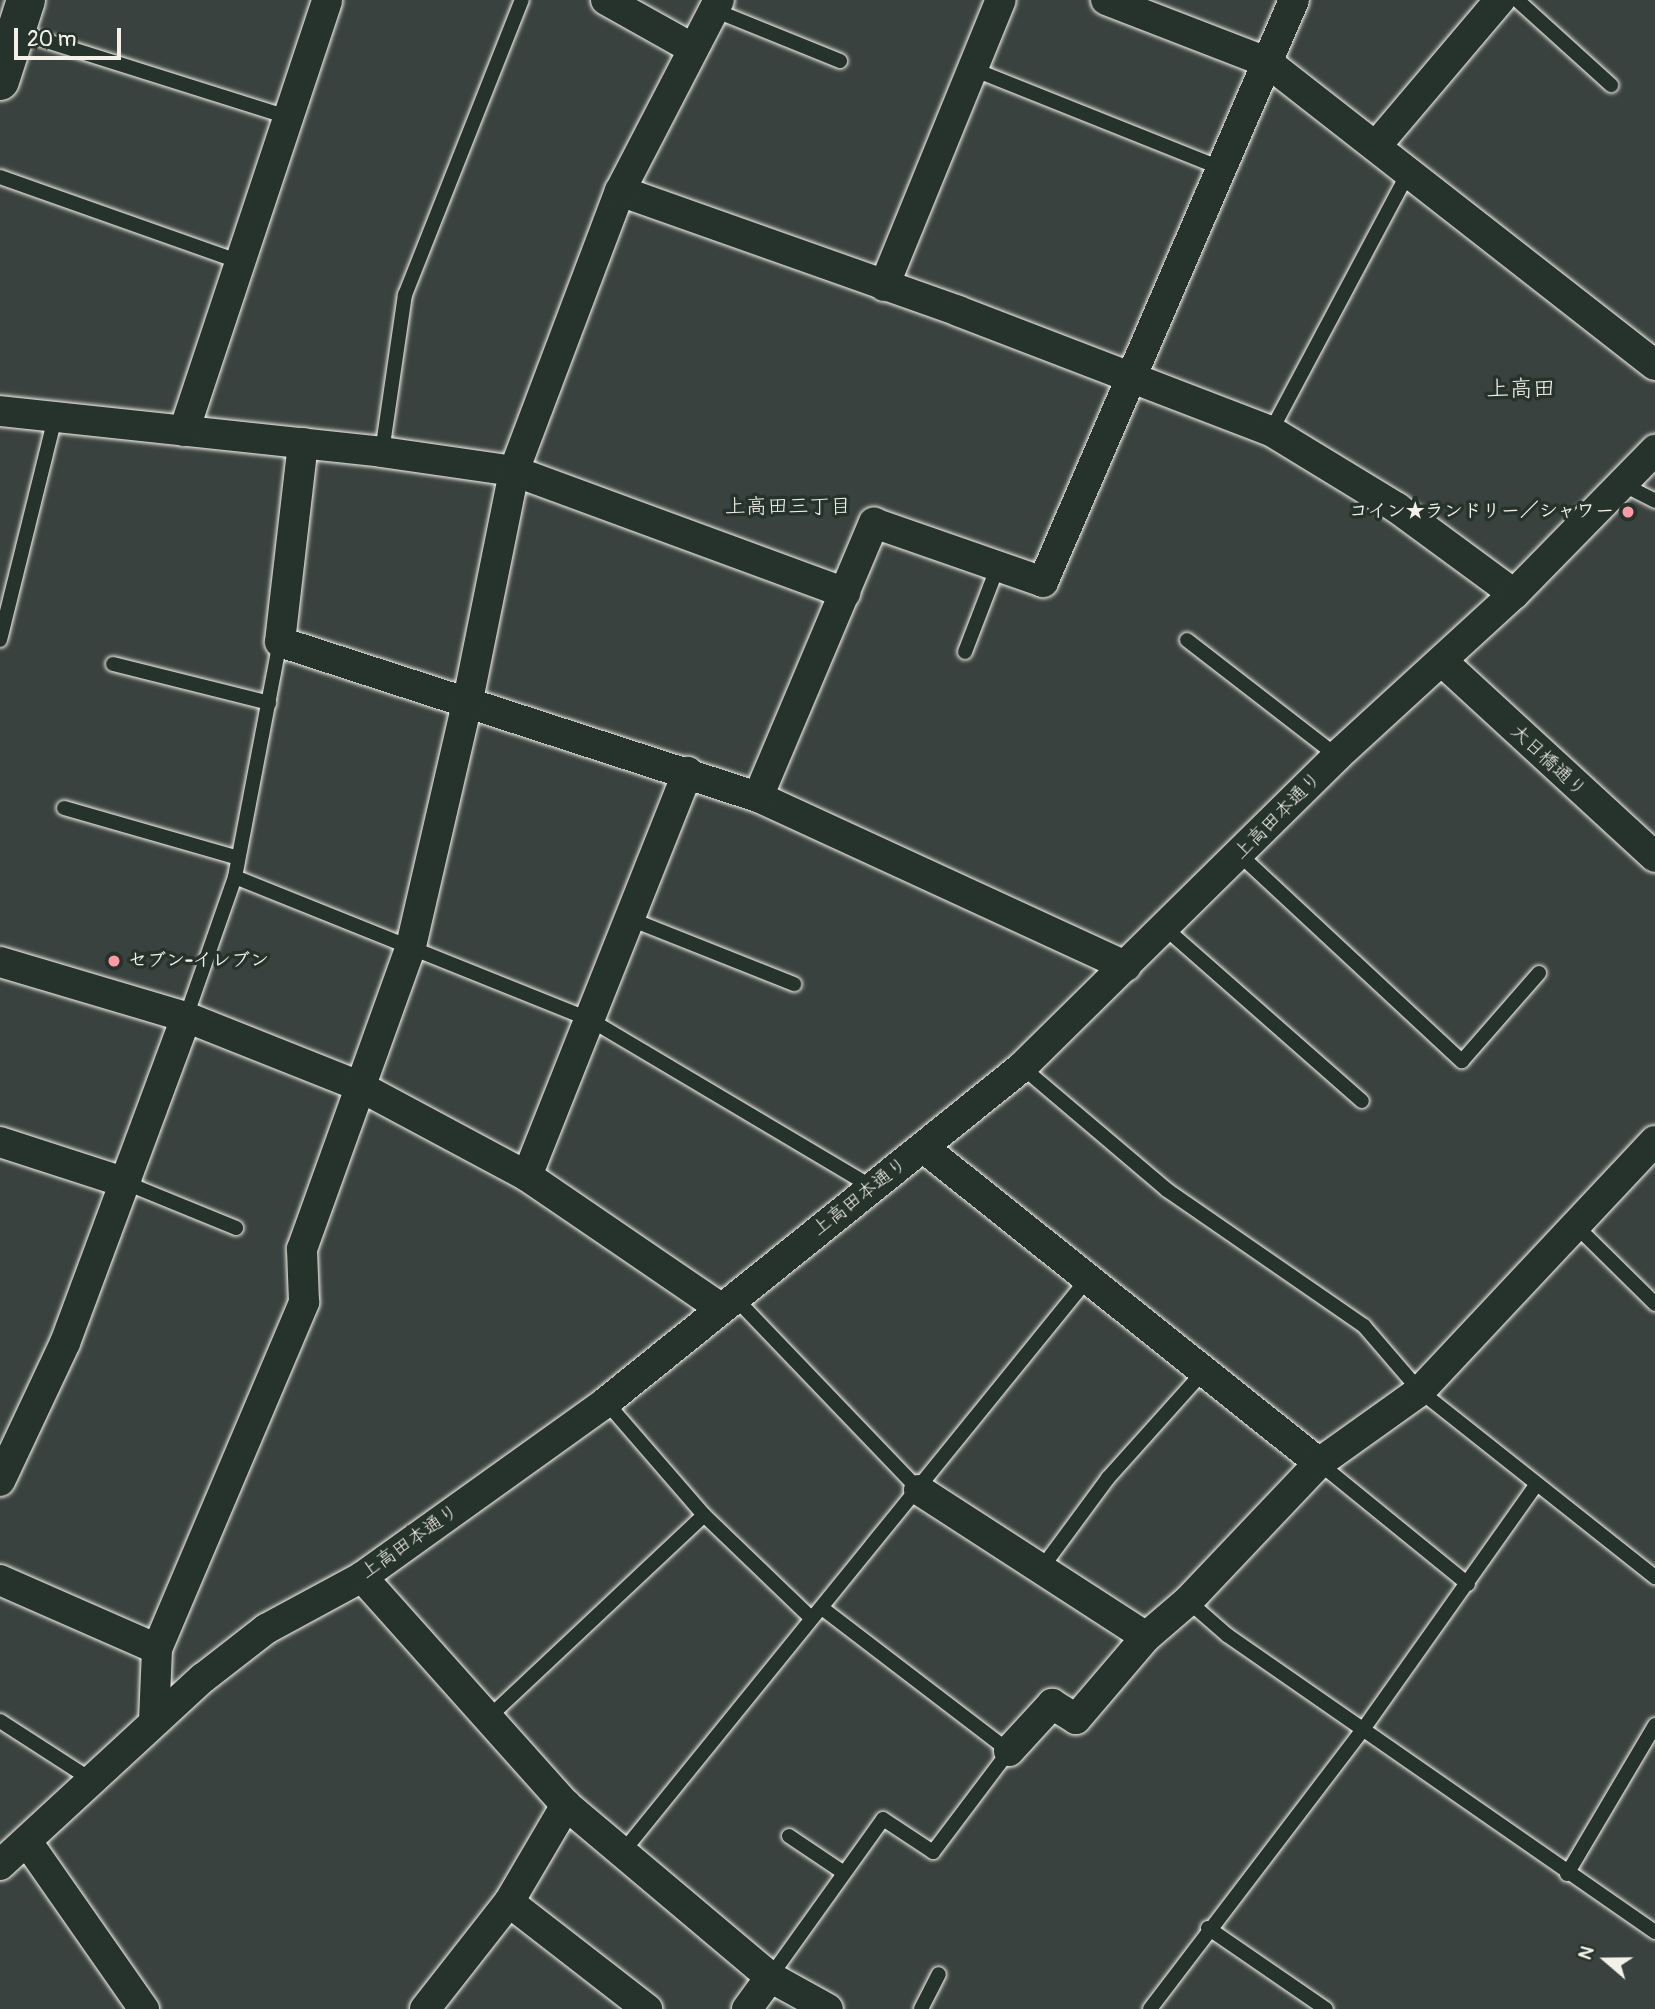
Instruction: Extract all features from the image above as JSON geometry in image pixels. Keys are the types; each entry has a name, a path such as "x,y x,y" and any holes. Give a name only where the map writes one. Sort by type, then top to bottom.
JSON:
{"street":[{"path":"184,431 327,0"},
{"path":"606,0 692,48"},
{"path":"884,286 1001,0"},
{"path":"1107,0 1268,62 1655,365"},
{"path":"758,797 874,523 1043,582 1129,377 1294,0"},
{"path":"1376,146 1500,0"},
{"path":"155,1721 157,1649 304,1301 302,1249 411,946 468,700 514,471 620,191 692,48 717,5"},
{"path":"0,81 22,16"},
{"path":"620,191 884,286 1271,431 1397,508 1514,594"},
{"path":"0,411 383,452 514,471 845,593"},
{"path":"303,443 280,642 468,700 758,797 1126,966"},
{"name":"上高田本通り","path":"0,1865 95,1782 155,1721 266,1629 362,1577 606,1402 726,1301 924,1148 1022,1067 1240,855 1337,756 1443,662 1514,594 1624,485 1655,450"},
{"name":"大日橋通り","path":"1443,662 1655,857"},
{"path":"527,1176 688,772"},
{"path":"0,962 186,1017 359,1086 527,1176 726,1301"},
{"path":"0,1481 65,1343 186,1017"},
{"path":"1009,1751 1052,1704 1076,1719 1146,1637 1188,1601 1319,1463 1420,1391 1655,1140"},
{"path":"0,1142 126,1183"},
{"path":"924,1148 1319,1463"},
{"path":"919,1490 1146,1637"},
{"path":"362,1577 566,1805 770,1977 828,2009"},
{"path":"0,1580 157,1649"},
{"path":"425,2009 509,1902 566,1805"},
{"path":"28,1843 144,2009"},
{"path":"509,1902 648,2009"},
{"path":"747,2009 770,1977"}],"lane":[{"path":"383,452 405,295 522,0"},
{"path":"1517,0 1611,85"},
{"path":"717,5 841,61"},
{"path":"22,16 288,117"},
{"path":"973,69 1221,168"},
{"path":"1271,431 1409,172"},
{"path":"0,177 240,262"},
{"path":"0,640 55,416"},
{"path":"1624,485 1655,500"},
{"path":"965,652 998,566"},
{"path":"1187,640 1337,756"},
{"path":"186,1017 234,877 280,642"},
{"path":"113,664 270,704"},
{"path":"64,808 238,858"},
{"path":"1240,855 1462,1060 1539,973"},
{"path":"234,877 589,1019 872,1187"},
{"path":"628,918 794,984"},
{"path":"1165,928 1362,1101"},
{"path":"1022,1067 1167,1190 1364,1326 1420,1391 1655,1577"},
{"path":"126,1183 236,1228"},
{"path":"1576,1226 1655,1304"},
{"path":"621,1854 919,1490 1089,1277"},
{"path":"726,1301 919,1490"},
{"path":"1041,1569 1108,1478 1204,1371"},
{"path":"606,1402 704,1515 816,1613 1009,1751 933,1852 883,1819 770,1977"},
{"path":"1319,1463 1468,1584"},
{"path":"1150,2009 1208,1928 1364,1728 1537,1484"},
{"path":"488,1718 704,1515"},
{"path":"1188,1601 1227,1635 1364,1728 1567,1874 1655,1932"},
{"path":"0,1721 95,1782"},
{"path":"1567,1874 1655,1726"},
{"path":"789,1836 844,1873"},
{"path":"1208,1928 1326,2009"},
{"path":"922,2009 939,1974"}],"place":[{"name":"コイン★ランドリー／シャワー","path":"1628,512"},
{"name":"セブン-イレブン","path":"114,961"}],"district":[{"name":"上高田","path":"1521,389"},
{"name":"上高田三丁目","path":"788,507"}]}
